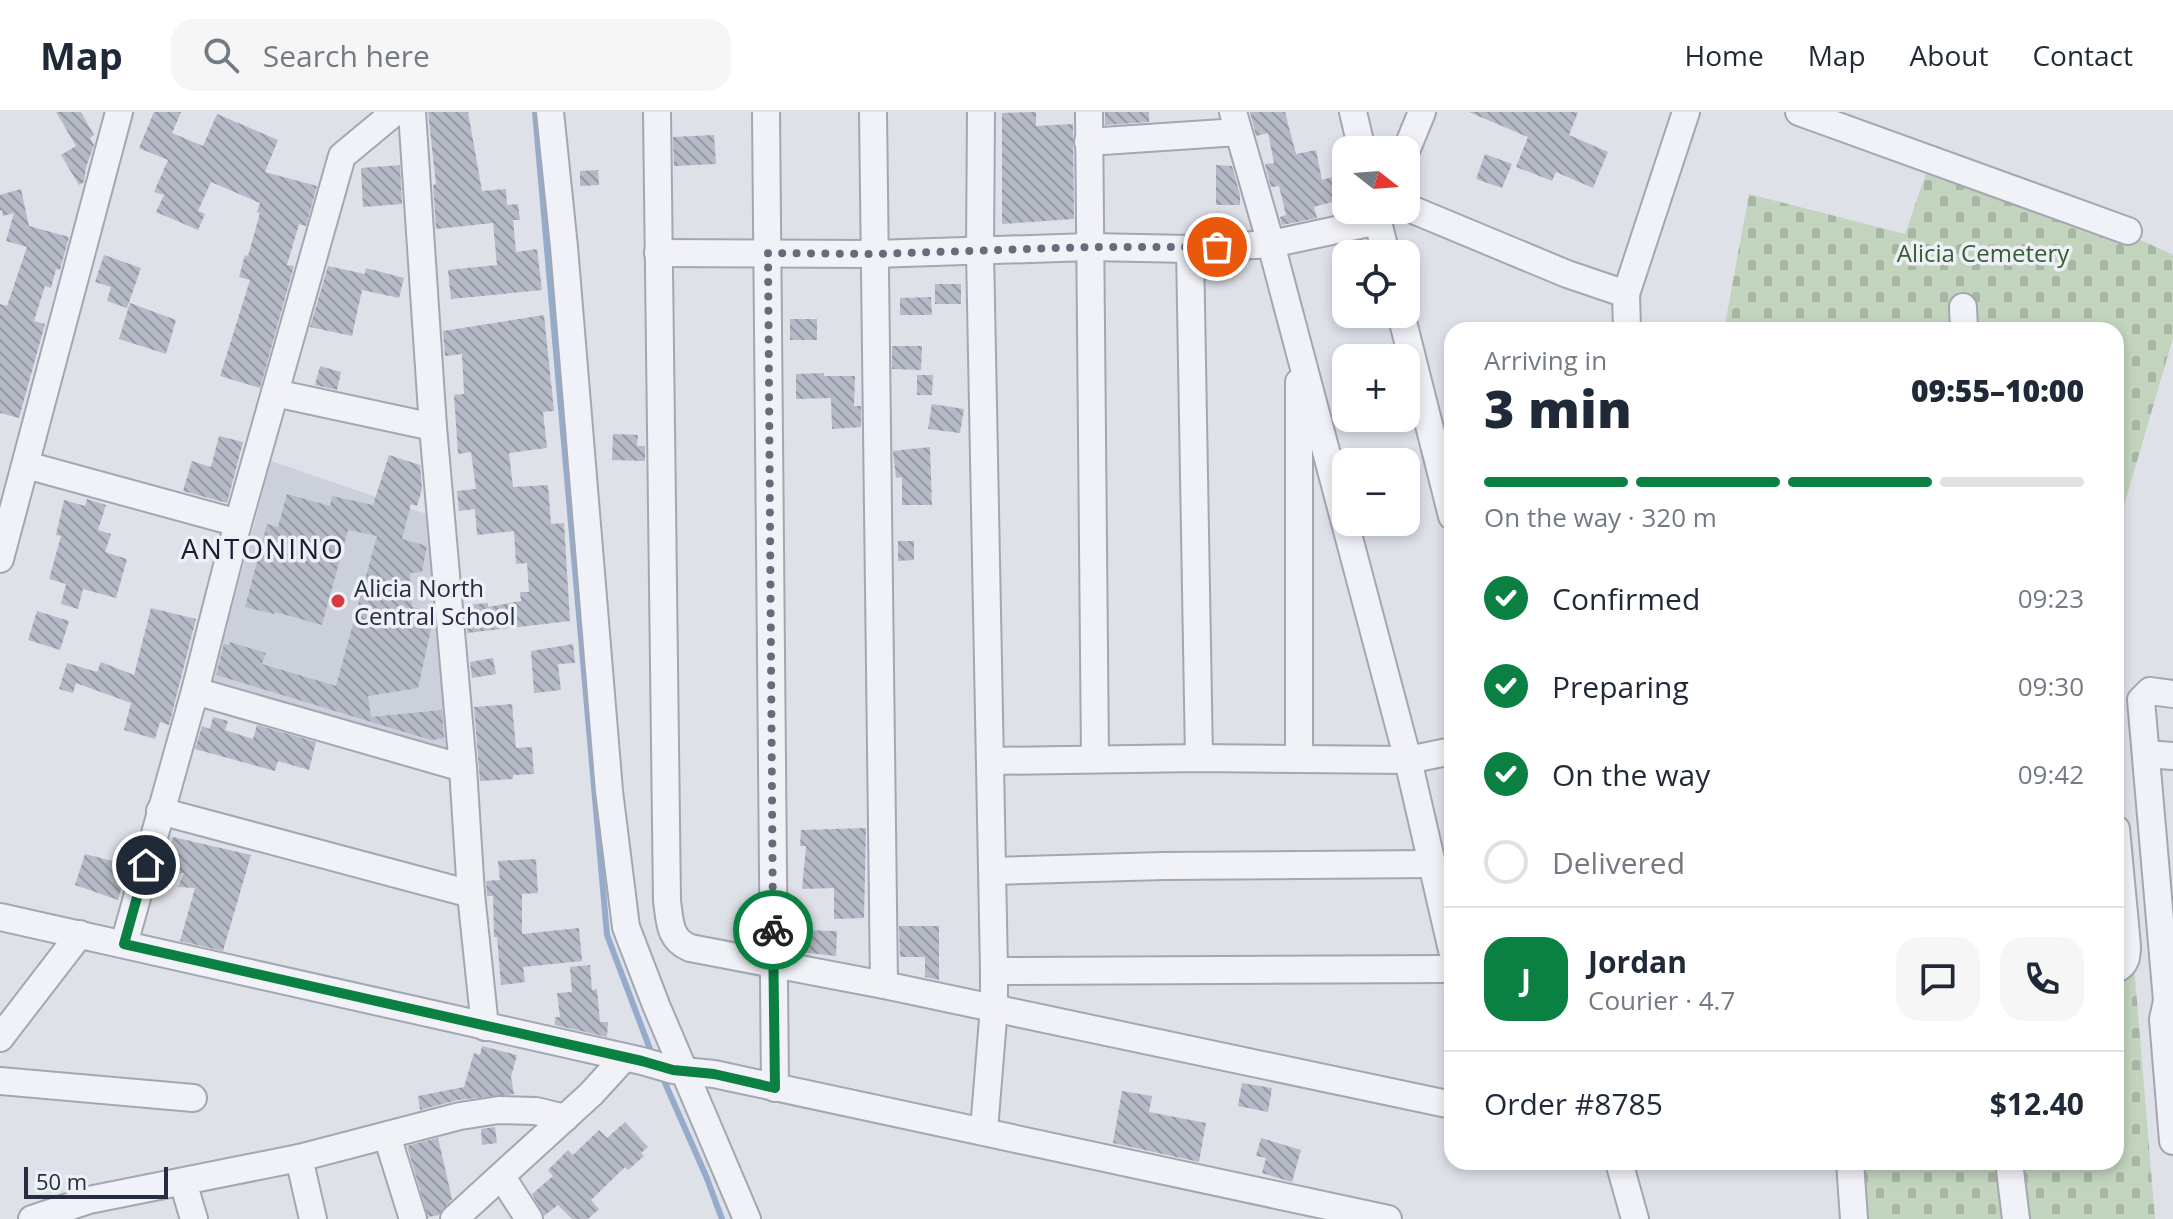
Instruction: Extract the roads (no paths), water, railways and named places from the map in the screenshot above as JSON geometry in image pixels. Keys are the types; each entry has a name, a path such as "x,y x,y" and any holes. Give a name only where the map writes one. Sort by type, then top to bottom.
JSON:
{"street":[{"path":"0,559 119,112"},
{"path":"124,944 342,156 395,112"},
{"path":"412,112 433,427 471,894 485,1027"},
{"path":"550,112 609,791 626,927 679,1071 747,1219"},
{"path":"657,112 667,901 672,933 680,943 690,948 994,1007 1444,1103"},
{"path":"766,112 775,1088"},
{"path":"873,112 884,985"},
{"path":"981,112 980,252 994,971 984,1130"},
{"path":"1089,112 1095,759"},
{"path":"1353,112 1359,136"},
{"path":"1412,136 1422,112"},
{"path":"1627,322 1626,294 1686,112"},
{"path":"1799,112 1864,123 2128,231"},
{"path":"1088,142 1235,122 1299,347 1408,760 1444,916"},
{"path":"1420,213 1567,274 1626,294"},
{"path":"658,253 874,254 1090,247 1190,249 1271,244 1342,224"},
{"path":"1190,249 1199,758"},
{"path":"1405,328 1444,484"},
{"path":"1299,347 1299,759"},
{"path":"275,393 433,427"},
{"path":"26,465 238,523"},
{"path":"195,691 463,768"},
{"path":"2173,694 2150,691 2141,700 2170,997 2163,1019 2173,1141"},
{"path":"991,761 1199,758 1408,760 1444,753"},
{"path":"2146,754 2173,756"},
{"path":"160,811 471,894"},
{"path":"993,871 1432,864"},
{"path":"2124,914 2127,946 2124,963"},
{"path":"0,917 679,1071 714,1074 984,1130 1388,1219"},
{"path":"0,1038 80,934"},
{"path":"994,971 1444,969"},
{"path":"454,1219 633,1060"},
{"path":"0,1081 193,1098"},
{"path":"32,1219 92,1210 183,1182 299,1158 460,1116 499,1110 536,1111 565,1118"},
{"path":"387,1136 413,1219"},
{"path":"299,1158 313,1219"},
{"path":"1621,1170 1635,1219"},
{"path":"1851,1170 1854,1219"},
{"path":"2010,1170 2016,1219"},
{"path":"502,1177 529,1219"},
{"path":"183,1182 194,1219"}],"waterway":[{"path":"535,112 607,935 653,1057"},
{"path":"661,1074 722,1219"}],"place":[{"name":"Alicia North Central School","path":"338,601"}],"district":[{"name":"ANTONINO","path":"263,548"}],"park label":[{"name":"Alicia Cemetery","path":"1983,252"}]}
